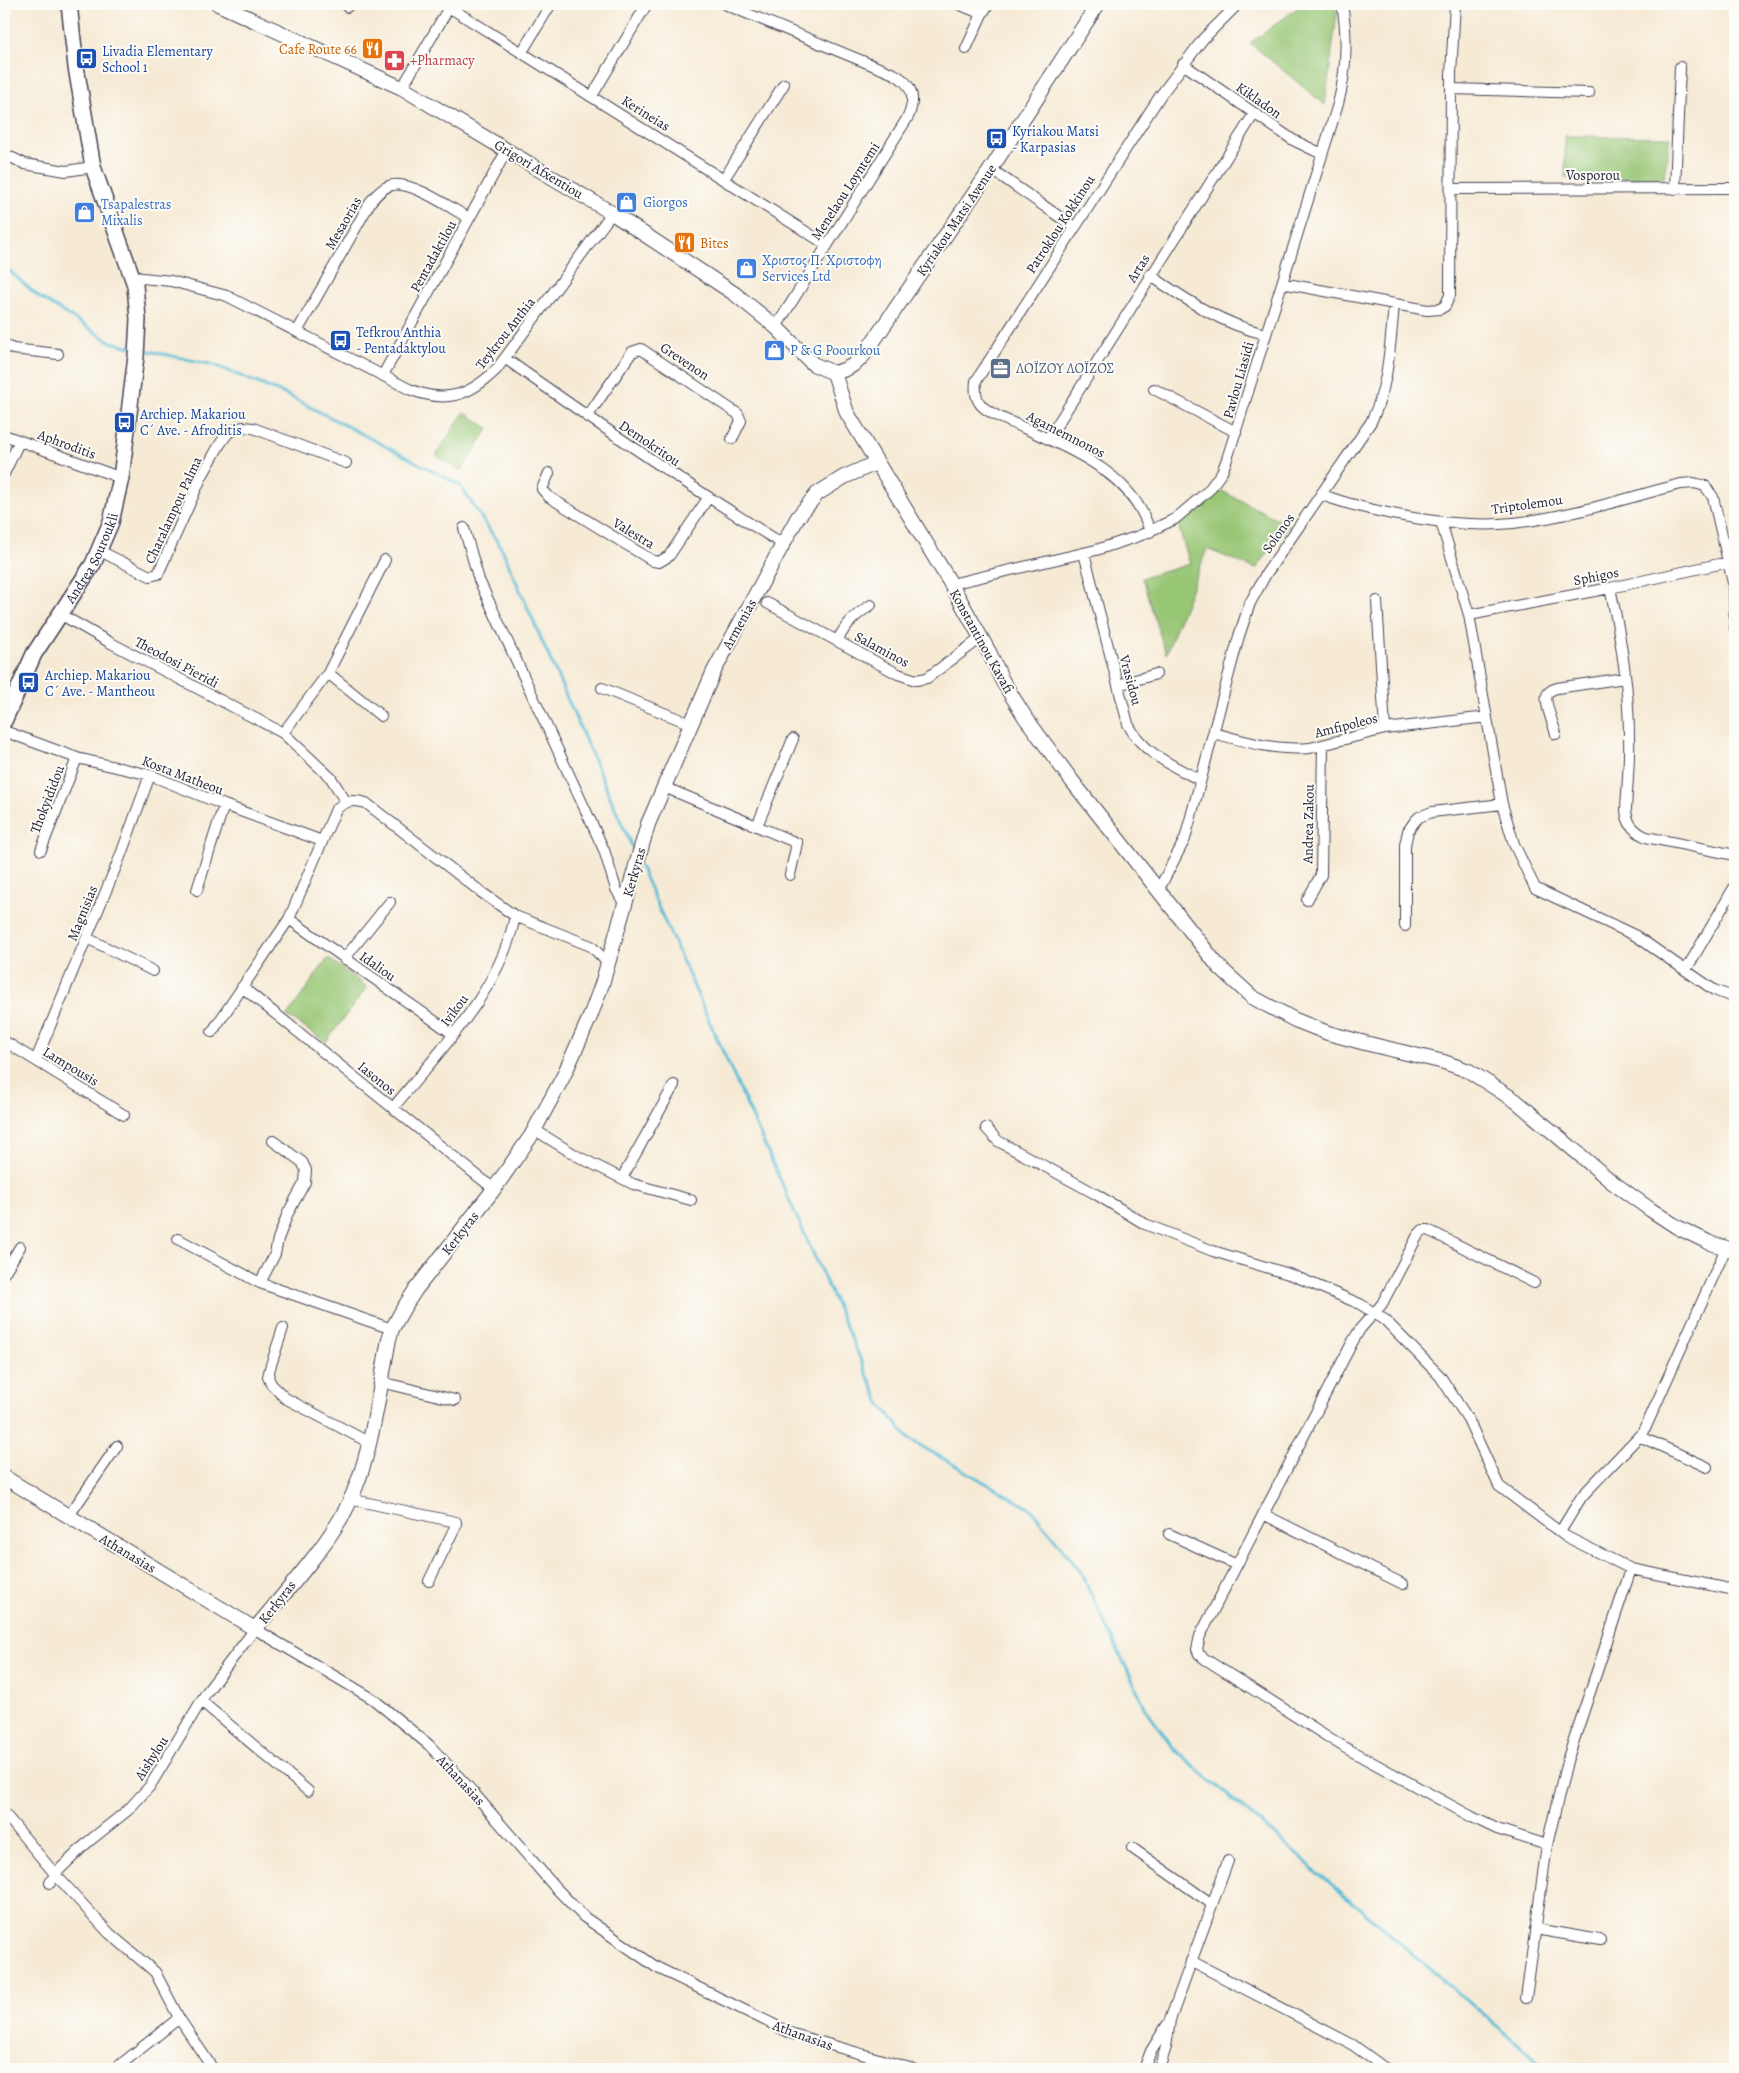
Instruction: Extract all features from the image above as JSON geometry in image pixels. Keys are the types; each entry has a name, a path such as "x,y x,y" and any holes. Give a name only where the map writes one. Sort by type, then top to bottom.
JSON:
{"main road":[{"name":"Andrea Souroukli","path":"4,721 34,654 100,551 115,508 134,376 138,319 133,277 93,167 76,67 68,4"}],"street":[{"name":"Grigori Afxentiou","path":"218,4 402,88 612,212 735,294 776,327 813,364 834,373"},
{"path":"522,52 551,4"},
{"path":"592,96 647,4"},
{"name":"Menelaou Loyntemi","path":"724,4 894,74 906,82 912,92 913,105 908,117 776,327"},
{"path":"958,4 982,14"},
{"path":"966,49 982,14 989,4"},
{"name":"Kyriakou Matsi Avenue","path":"834,373 849,369 860,360 991,169 1098,4"},
{"name":"Patroklou Kokkinou","path":"976,396 976,381 979,374 1074,227 1183,64 1238,4"},
{"name":"Pavlou Liasidi","path":"951,584 1084,553 1150,532 1175,519 1208,491 1225,464 1236,432 1338,104 1347,49 1342,4"},
{"path":"1282,283 1394,305 1434,310 1440,309 1448,301 1450,295 1451,89 1455,4"},
{"path":"402,88 450,5"},
{"name":"Kerineias","path":"450,5 827,245"},
{"name":"Kikladon","path":"1183,64 1303,146 1322,154"},
{"path":"1675,189 1680,67"},
{"path":"724,179 784,84"},
{"path":"1451,89 1589,93"},
{"name":"Artas","path":"1048,438 1254,114"},
{"name":"Pentadaktilou","path":"383,375 507,150"},
{"path":"4,154 25,164 66,171 93,167"},
{"path":"991,169 1074,227"},
{"name":"Mesaorias","path":"298,330 371,201 384,188 397,184 412,188 469,218"},
{"name":"Vosporou","path":"1451,190 1735,188"},
{"name":"Teykrou Anthia","path":"133,277 171,281 227,296 298,330 418,393 428,396 446,397 475,388 506,359 612,212"},
{"path":"1150,275 1206,311 1238,326 1265,334"},
{"name":"Solonos","path":"1158,891 1185,839 1239,636 1250,603 1266,574 1322,495 1376,412 1386,370 1394,305"},
{"path":"4,344 13,349 58,354"},
{"name":"Grevenon","path":"587,417 632,352 640,349 738,414 741,421 732,439"},
{"name":"Demokritou","path":"506,359 587,417 708,498 782,544"},
{"name":"Konstantinou Kavafi","path":"834,373 847,413 951,584 1002,680 1025,717 1072,782 1219,967 1252,998 1295,1020 1328,1033 1365,1044 1444,1062 1469,1072 1516,1101 1612,1182 1651,1210 1677,1227 1708,1242 1731,1249"},
{"path":"1154,389 1236,432"},
{"name":"Agamemnonos","path":"976,396 983,407 989,411 1048,438 1108,472 1139,506 1146,517 1150,532"},
{"name":"Charalampou Palma","path":"100,551 146,574 155,576 158,574 207,467 224,438 228,433 238,428 254,428 346,463"},
{"name":"Aphroditis","path":"4,435 120,478"},
{"path":"4,474 19,442"},
{"name":"Armenias","path":"648,824 716,668 798,517 817,494 844,477 876,463"},
{"name":"Valestra","path":"549,473 542,489 544,494 653,561 659,562 669,556 708,498"},
{"name":"Triptolemou","path":"1322,495 1383,511 1441,522 1500,523 1520,522 1563,514 1681,484 1694,483 1705,486 1716,504 1728,562"},
{"path":"1441,522 1469,615 1502,804 1514,844 1534,888 1636,936 1714,990 1735,998"},
{"path":"464,528 480,580 604,850 616,890 626,900"},
{"name":"Vrasidou","path":"1084,553 1128,724 1139,742 1153,754 1200,780"},
{"path":"283,733 328,674 385,560"},
{"path":"1728,562 1734,587 1735,628"},
{"name":"Sphigos","path":"1469,615 1610,588 1728,562"},
{"path":"1610,588 1620,634 1625,678 1629,737 1626,810 1632,826 1635,831 1646,837 1735,855"},
{"path":"1377,601 1385,729"},
{"name":"Salaminos","path":"767,603 898,674 916,680 931,676 981,638"},
{"path":"838,641 847,623 857,613 871,605"},
{"name":"Theodosi Pieridi","path":"60,614 109,642 283,733 331,778 346,802"},
{"path":"328,674 381,716"},
{"path":"1118,684 1156,674"},
{"path":"1556,734 1546,700 1547,694 1551,690 1625,678"},
{"path":"602,688 691,724"},
{"name":"Amfipoleos","path":"1214,733 1255,744 1284,749 1310,748 1385,729 1487,717"},
{"name":"Kosta Matheou","path":"4,731 78,758 150,775 322,841"},
{"path":"757,826 793,739"},
{"name":"Andrea Zakou","path":"1307,900 1321,875 1323,745"},
{"name":"Thokyididou","path":"41,850 78,758"},
{"name":"Magnisias","path":"36,1060 87,938 150,775"},
{"path":"664,786 797,843 790,875"},
{"path":"212,1032 289,919 336,809 346,802 355,800 366,803 474,887 515,916 591,946 607,962"},
{"path":"1405,926 1405,845 1408,831 1418,817 1432,812 1502,804"},
{"path":"196,890 224,805"},
{"name":"Kerkyras","path":"255,1629 330,1534 350,1498 368,1442 392,1329 416,1289 494,1189 534,1130 563,1077 590,1017 602,984 648,824"},
{"path":"1686,970 1735,886"},
{"path":"344,959 390,902"},
{"name":"Ivikou","path":"393,1108 479,999 498,968 512,934 515,916"},
{"name":"Idaliou","path":"289,919 453,1034"},
{"path":"87,938 153,971"},
{"name":"Iasonos","path":"242,987 494,1189"},
{"name":"Lampousis","path":"4,1041 124,1114"},
{"path":"622,1178 674,1085"},
{"path":"986,1128 998,1141 1094,1193 1145,1224 1213,1250 1292,1275 1360,1304 1375,1313 1385,1320 1440,1376 1468,1419 1499,1486 1560,1532 1631,1569 1735,1590"},
{"path":"534,1130 577,1156 633,1184 692,1200"},
{"path":"260,1283 275,1254 286,1219 306,1177 302,1162 273,1141"},
{"path":"1534,1283 1433,1232 1423,1230 1418,1235 1388,1294 1375,1313 1360,1329 1353,1341 1200,1636 1197,1649 1199,1654 1344,1747 1472,1817 1497,1829 1548,1845"},
{"path":"178,1239 260,1283 392,1329"},
{"path":"4,1273 20,1247"},
{"path":"1560,1532 1582,1496 1644,1430 1731,1249"},
{"path":"283,1328 270,1368 268,1377 270,1384 285,1398 368,1442"},
{"path":"381,1382 455,1400"},
{"path":"1639,1436 1706,1467"},
{"path":"68,1517 117,1446"},
{"name":"Athanasias","path":"4,1477 373,1699 429,1745 472,1791 554,1886 584,1917 656,1967 793,2034 913,2069"},
{"path":"350,1498 456,1522 429,1581"},
{"path":"1263,1514 1403,1584"},
{"path":"1168,1534 1237,1565"},
{"path":"1526,1998 1548,1845 1567,1762 1631,1569"},
{"name":"Aishylou","path":"52,1879 88,1842 128,1810 150,1786 201,1701 255,1629"},
{"path":"201,1701 308,1791"},
{"path":"4,1812 52,1879 109,1933 155,1972 179,2018 213,2069"},
{"path":"1132,1848 1212,1904"},
{"path":"1159,2069 1166,2047 1170,2020 1228,1861"},
{"path":"1535,1929 1600,1940"},
{"path":"1191,1961 1353,2045 1386,2069"},
{"path":"115,2069 179,2018"},
{"path":"1144,2069 1151,2050 1170,2020"}],"green space":[{"path":"1303,4 1333,4 1337,13 1325,105 1250,43"},
{"path":"1565,136 1670,137 1664,178 1565,178"},
{"path":"464,412 489,428 461,471 436,455"},
{"path":"1222,491 1289,525 1256,569 1207,549 1166,654 1142,578 1190,564 1177,522"},
{"path":"328,958 367,987 326,1042 287,1016"}],"waterway":[{"path":"4,266 39,297 111,342 131,347"},
{"path":"140,349 214,365 287,395 460,485 502,549 635,854"},
{"path":"640,866 880,1403 909,1439 1031,1509 1080,1571 1148,1713 1175,1750 1547,2069"}],"place":[{"name":"Cafe Route 66","path":"373,49"},
{"name":"Livadia Elementary School 1","path":"86,59"},
{"name":"+Pharmacy","path":"394,60"},
{"name":"Kyriakou Matsi - Karpasias","path":"996,139"},
{"name":"Giorgos","path":"627,202"},
{"name":"Tsapalestras Mixalis","path":"85,212"},
{"name":"Bites","path":"684,243"},
{"name":"Χριστος Π. Χριστοφη Services Ltd","path":"746,268"},
{"name":"Tefkrou Anthia - Pentadaktylou","path":"340,340"},
{"name":"P & G Poourkou","path":"774,350"},
{"name":"ΛΟΪΖΟΥ ΛΟΪΖΟΣ","path":"1000,368"},
{"name":"Archiep. Makariou C´ Ave. - Afroditis","path":"124,422"},
{"name":"Archiep. Makariou C´ Ave. - Mantheou","path":"29,683"}]}
